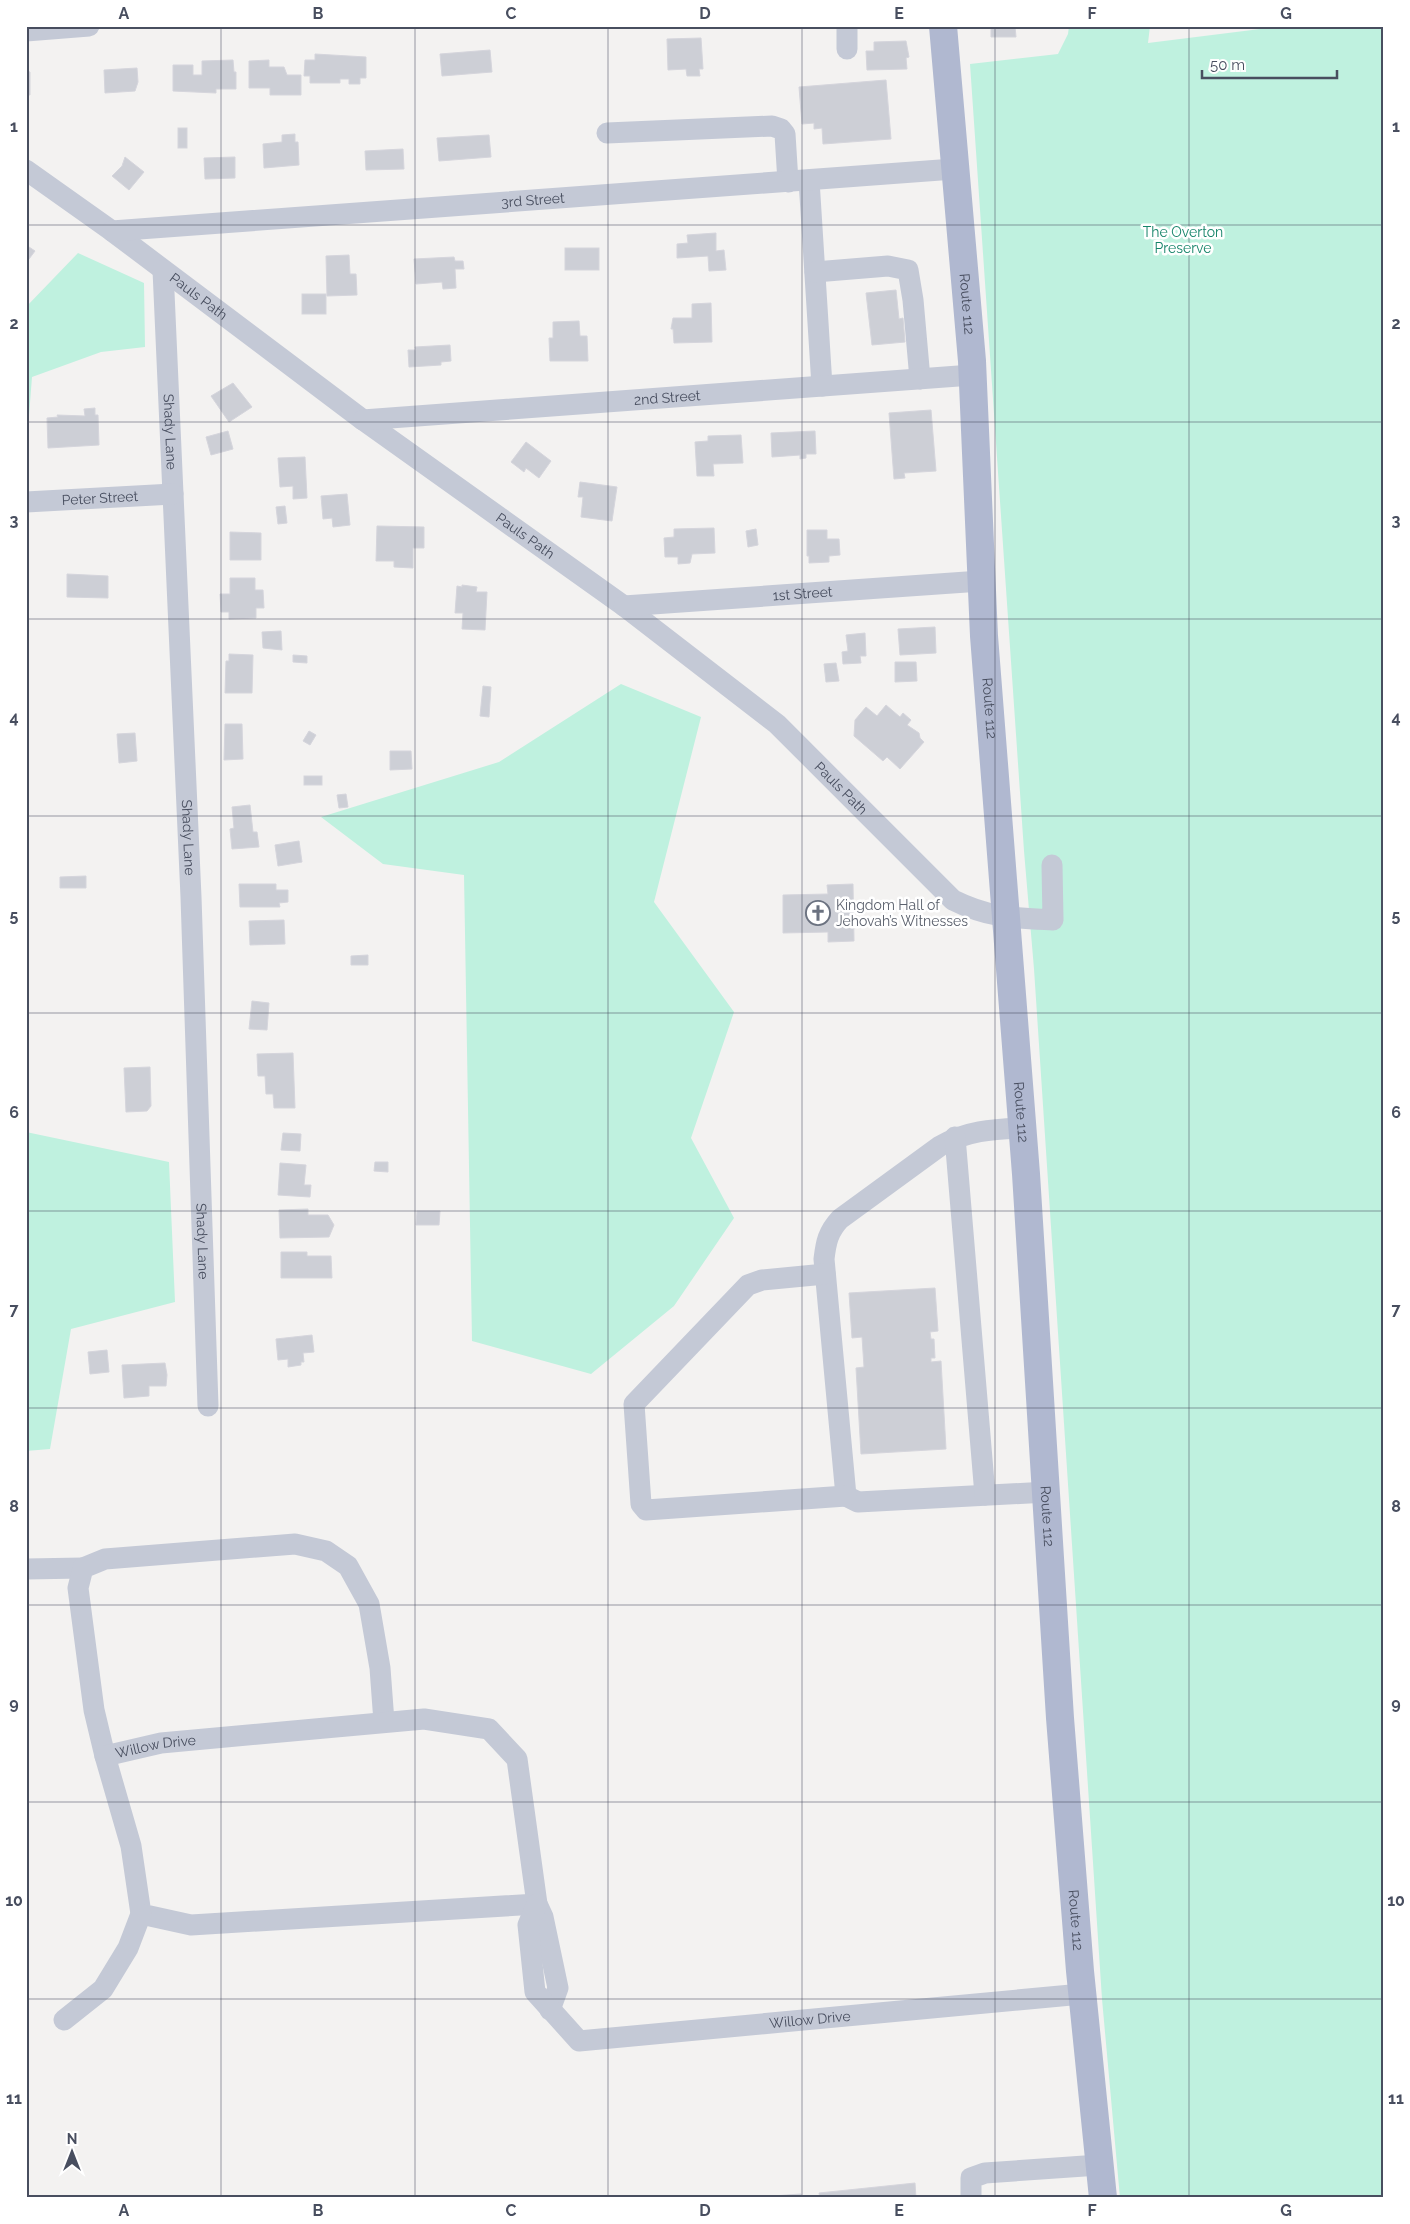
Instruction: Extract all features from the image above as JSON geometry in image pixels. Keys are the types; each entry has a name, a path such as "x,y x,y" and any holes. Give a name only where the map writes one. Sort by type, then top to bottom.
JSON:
{"main road":[{"name":"Route 112","path":"943,26 972,375 981,581 1004,917 1022,1128 1047,1492 1060,1718 1082,1994 1102,2198"}],"street":[{"path":"26,30 89,26"},
{"path":"847,26 847,49"},
{"path":"607,133 772,126 781,129 785,134 788,182"},
{"name":"3rd Street","path":"112,231 954,169"},
{"name":"Pauls Path","path":"26,170 112,231 363,420 624,606 777,724 953,900 976,912 1004,917 1053,920 1052,865"},
{"path":"810,180 822,386"},
{"path":"815,272 888,266 908,270 914,300 920,379"},
{"name":"Shady Lane","path":"163,270 191,897 208,1406"},
{"name":"2nd Street","path":"363,420 972,375"},
{"name":"Peter Street","path":"26,502 173,494"},
{"name":"1st Street","path":"624,606 981,581"},
{"path":"846,1496 825,1274 826,1240 831,1228 840,1219 955,1137 972,1132 1022,1128"},
{"path":"955,1137 985,1495"},
{"path":"825,1274 762,1280 748,1285 634,1404 641,1504 646,1510 846,1496 858,1502 1047,1492"},
{"path":"26,1569 83,1568 105,1559 295,1544 326,1551 348,1566 369,1604 380,1668 384,1722"},
{"path":"83,1568 78,1588 94,1710 105,1756"},
{"name":"Willow Drive","path":"141,1914 131,1846 105,1756 162,1743 424,1719 489,1729 517,1759 537,1904 543,1917 558,1988 550,2010"},
{"path":"64,2020 103,1989 128,1948 141,1914 191,1924 537,1904"},
{"name":"Willow Drive","path":"537,1904 528,1925 535,1992 579,2041 1082,1994"},
{"path":"533,1970 554,1966"},
{"path":"970,2198 971,2178 985,2173 1099,2165"}],"green space":[{"name":"The Overton Preserve","path":"1069,26 1150,26 1148,43 1283,26 1384,26 1384,2198 1120,2198 1102,1999 1034,969 1024,851 970,64 1058,54 1068,34"},
{"path":"78,253 144,283 145,347 101,352 32,377 26,454 26,307"},
{"path":"621,684 701,717 654,902 734,1012 691,1138 734,1218 674,1306 591,1374 472,1341 464,875 383,864 321,817 499,762"},
{"path":"26,1132 169,1162 175,1302 71,1329 50,1449 26,1451"}],"building":[{"path":"991,26 1015,26 1016,37 991,37"},
{"path":"701,38 703,69 699,69 700,76 687,76 686,69 668,70 667,39"},
{"path":"906,41 909,57 906,58 907,69 867,70 866,51 874,51 874,42"},
{"path":"490,50 492,72 442,76 440,54"},
{"path":"315,54 366,57 366,78 360,78 360,84 349,84 349,79 340,79 340,83 310,83 310,76 304,76 305,60 315,60"},
{"path":"233,60 234,72 236,72 236,89 216,89 216,93 173,91 173,65 193,65 193,75 202,75 202,61"},
{"path":"269,60 269,67 284,67 287,75 301,75 301,95 270,95 270,88 249,88 249,61"},
{"path":"137,68 138,82 135,91 105,93 104,70"},
{"path":"26,71 30,72 30,95 26,95"},
{"path":"886,80 891,139 823,144 822,128 814,129 814,123 802,124 799,87"},
{"path":"178,128 187,128 187,148 178,148"},
{"path":"295,134 295,142 298,142 299,165 264,168 263,144 282,142 282,135"},
{"path":"489,135 491,157 439,161 437,138"},
{"path":"403,149 404,169 366,170 365,151"},
{"path":"125,157 144,172 129,190 112,176 122,166"},
{"path":"235,157 235,178 205,179 204,158"},
{"path":"716,233 716,251 724,250 726,270 709,271 708,256 677,258 677,244 688,243 687,235"},
{"path":"26,245 35,251 26,263"},
{"path":"565,248 599,248 599,270 565,270"},
{"path":"349,255 350,274 356,274 357,295 327,296 326,256"},
{"path":"454,257 455,261 463,261 464,269 455,269 456,288 443,289 442,282 416,284 414,259"},
{"path":"896,290 899,319 903,318 905,342 872,345 866,293"},
{"path":"302,294 326,294 326,314 302,314"},
{"path":"711,303 712,342 674,343 673,329 671,329 673,318 692,318 692,304"},
{"path":"579,321 580,336 587,336 588,361 550,361 549,338 553,338 553,322"},
{"path":"450,345 451,361 441,362 441,365 409,367 408,350 416,350 415,347"},
{"path":"233,383 252,407 229,422 211,396"},
{"path":"95,408 95,415 98,415 99,445 48,448 47,418 58,417 57,415 85,416 84,409"},
{"path":"931,410 936,471 904,473 905,478 894,479 889,413"},
{"path":"228,431 233,449 211,455 206,437"},
{"path":"815,431 816,454 806,454 806,458 800,459 800,455 772,457 771,433"},
{"path":"741,435 743,463 713,464 714,476 697,476 695,442 708,441 708,436"},
{"path":"526,442 551,461 539,478 526,468 524,472 511,462"},
{"path":"305,457 307,498 293,499 293,486 280,487 278,458"},
{"path":"580,482 617,487 612,521 581,517 583,497 578,497"},
{"path":"347,494 350,525 333,527 332,518 323,519 321,496"},
{"path":"285,506 287,523 278,524 276,507"},
{"path":"377,526 424,527 424,548 413,548 413,568 394,567 394,561 376,561"},
{"path":"714,528 715,553 692,554 690,563 678,564 678,557 665,557 664,538 674,537 674,529"},
{"path":"756,529 758,545 748,547 746,531"},
{"path":"807,530 827,530 827,539 839,539 840,555 829,556 829,562 809,563 809,556 807,556"},
{"path":"230,532 261,533 261,560 230,560"},
{"path":"67,574 108,576 108,598 67,597"},
{"path":"230,578 255,578 255,590 263,590 264,608 256,608 256,618 229,619 229,612 221,612 220,594 230,594"},
{"path":"462,585 477,587 476,592 487,592 485,630 462,629 463,613 455,613 457,586 462,587"},
{"path":"935,627 936,653 900,655 898,629"},
{"path":"281,631 282,650 263,648 262,632"},
{"path":"865,633 866,656 860,656 861,663 843,664 842,652 848,651 846,635"},
{"path":"229,654 253,655 252,693 225,693 226,661 229,661"},
{"path":"293,655 307,656 307,663 293,662"},
{"path":"895,662 916,662 917,681 895,682"},
{"path":"836,663 839,681 826,682 824,664"},
{"path":"483,686 491,687 489,717 480,716"},
{"path":"886,705 900,717 903,713 911,720 907,725 919,733 920,738 924,742 900,769 887,757 883,761 854,736 855,720 866,707 877,716"},
{"path":"225,724 242,724 243,759 224,760"},
{"path":"309,731 316,735 310,745 303,741"},
{"path":"135,733 137,761 119,763 117,734"},
{"path":"390,751 411,751 412,769 390,770"},
{"path":"304,776 322,776 322,785 304,785"},
{"path":"346,794 348,807 339,808 337,795"},
{"path":"250,805 253,832 257,832 259,847 232,849 230,829 234,828 232,807"},
{"path":"299,841 302,862 278,866 275,845"},
{"path":"86,876 86,888 60,888 60,877"},
{"path":"239,884 276,884 276,890 288,890 288,902 279,903 280,907 240,907"},
{"name":"Kingdom Hall of Jehovah’s Witnesses","path":"853,884 854,941 828,942 828,932 783,933 783,895 828,894 827,885"},
{"path":"284,920 285,944 250,945 249,921"},
{"path":"368,955 368,965 351,965 351,956"},
{"path":"252,1001 269,1003 267,1030 249,1029"},
{"path":"293,1053 295,1108 274,1108 273,1094 266,1094 265,1076 258,1076 257,1054"},
{"path":"150,1067 151,1106 147,1111 126,1112 124,1068"},
{"path":"283,1133 301,1134 300,1151 281,1150"},
{"path":"375,1162 388,1162 388,1172 374,1171"},
{"path":"280,1163 306,1165 304,1185 311,1185 310,1197 278,1195"},
{"path":"308,1209 308,1215 328,1215 334,1225 329,1237 280,1238 279,1210"},
{"path":"417,1211 440,1211 439,1225 416,1225"},
{"path":"281,1252 307,1252 307,1256 331,1256 332,1278 281,1278"},
{"path":"935,1288 938,1331 930,1332 931,1339 934,1339 935,1358 931,1358 931,1362 941,1361 946,1449 861,1454 856,1368 864,1367 862,1337 852,1338 849,1293"},
{"path":"312,1335 314,1352 303,1353 304,1362 301,1362 301,1365 288,1367 288,1359 278,1360 276,1339"},
{"path":"107,1350 109,1372 90,1374 88,1352"},
{"path":"165,1363 166,1386 149,1386 149,1396 124,1398 122,1365"},
{"path":"915,2183 916,2198 820,2198 819,2193"},
{"path":"801,2194 802,2198 773,2198 773,2196"}],"place":[{"name":"Kingdom Hall of Jehovah’s Witnesses","path":"818,913"}]}
